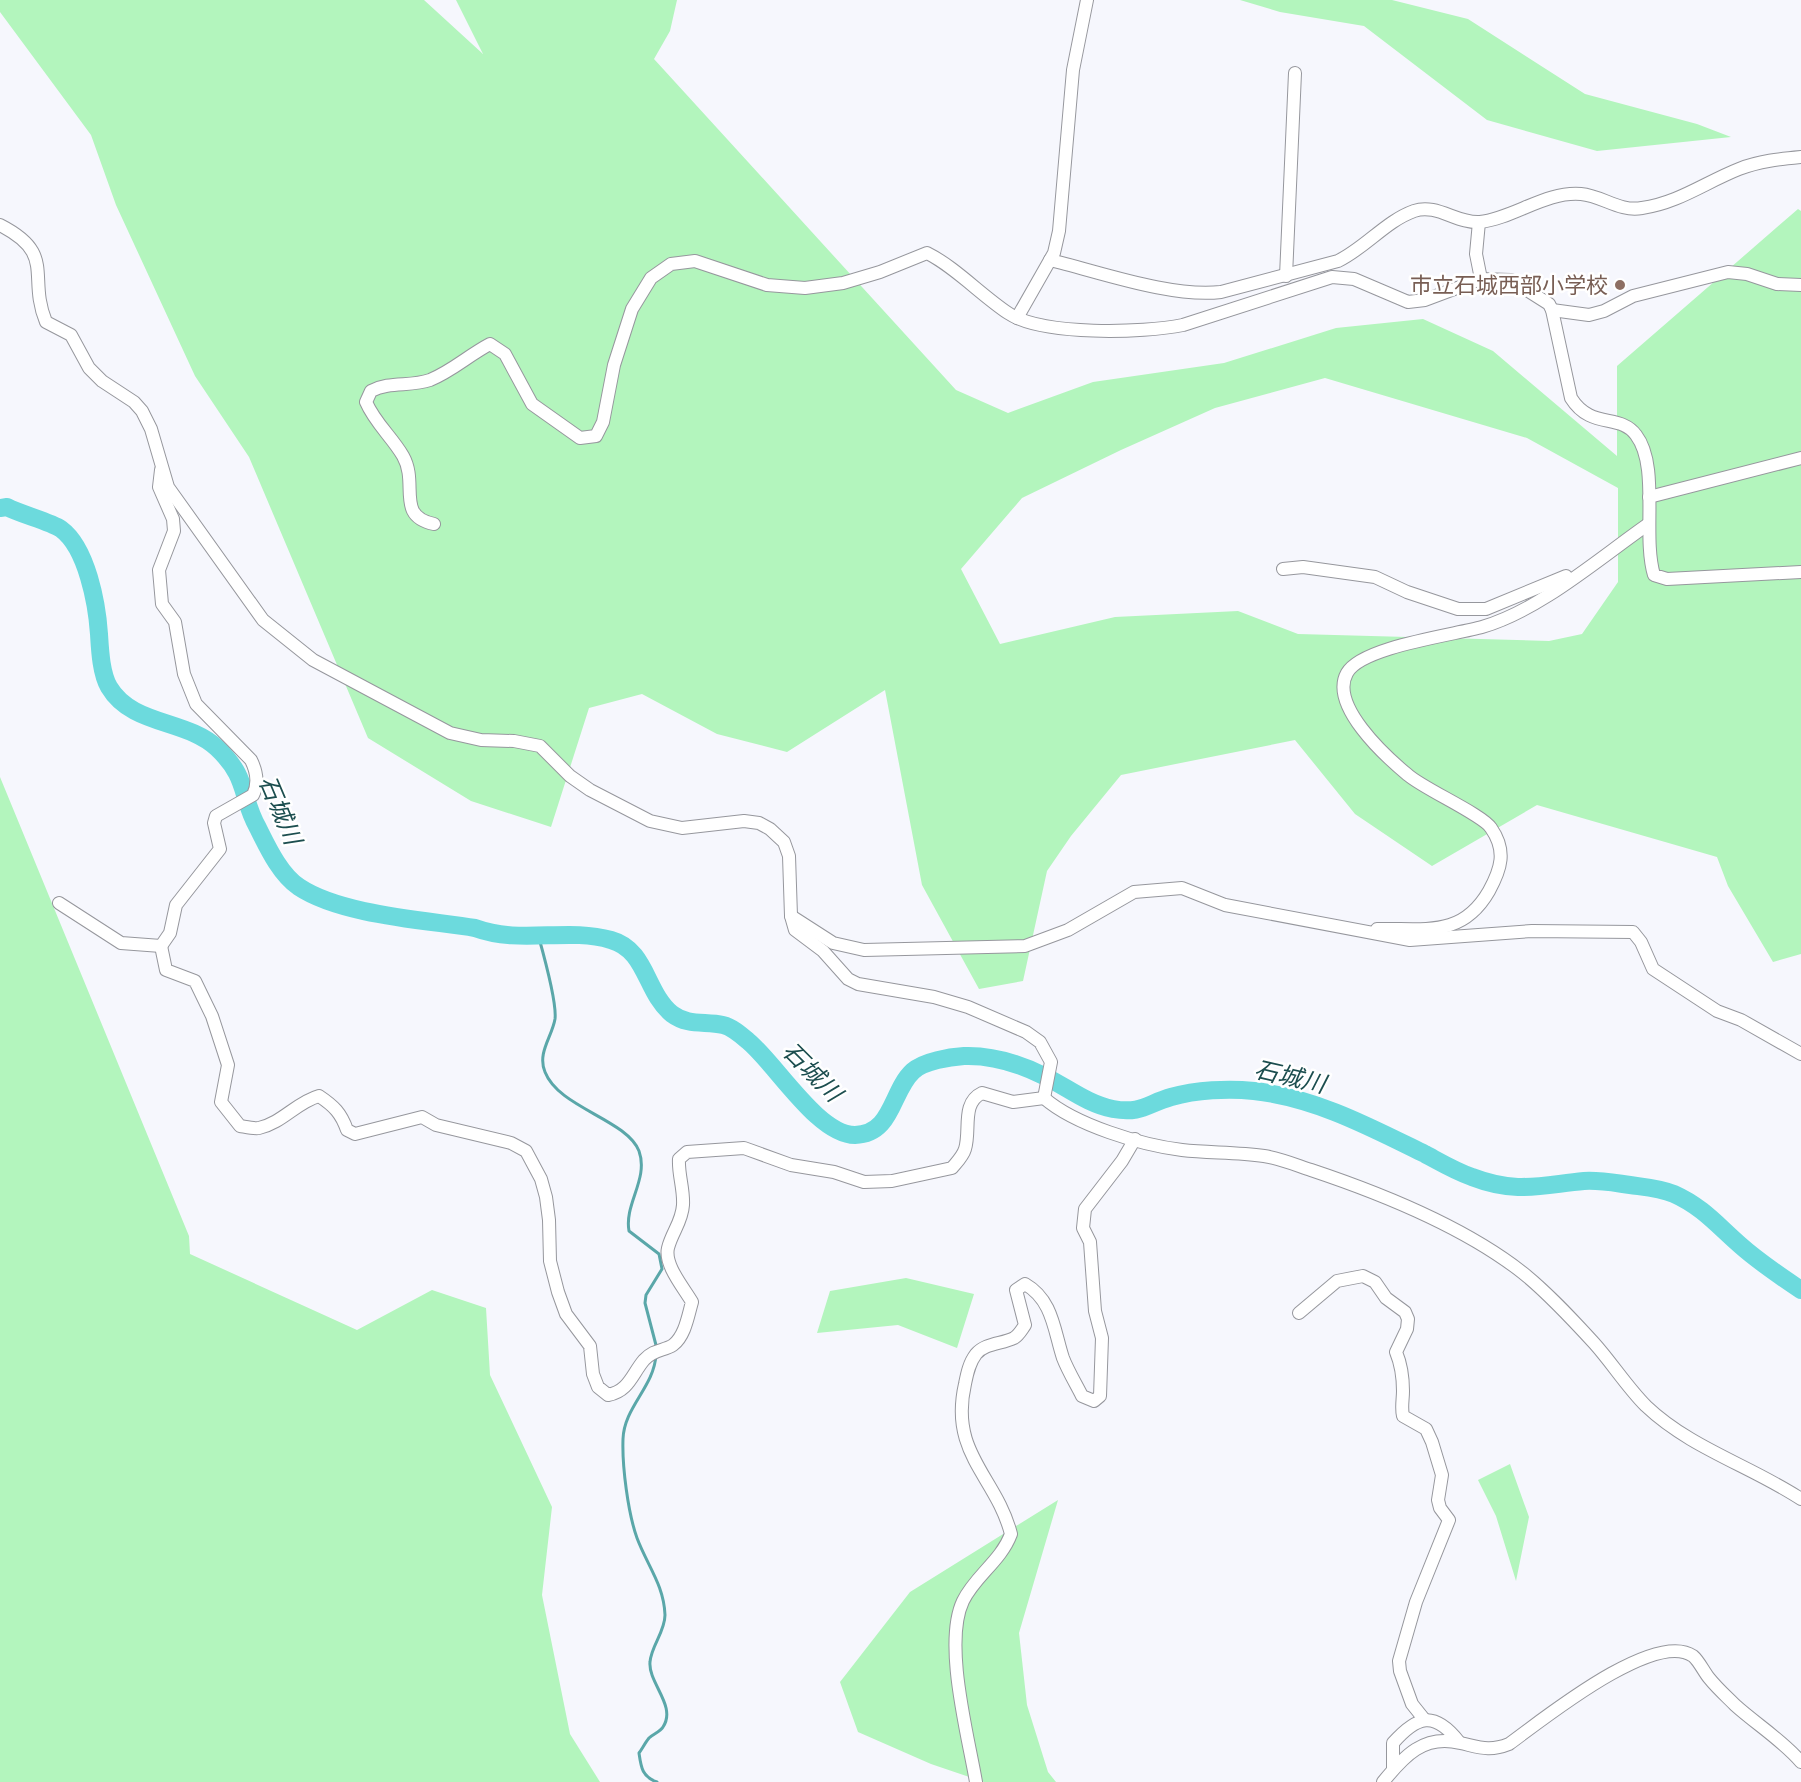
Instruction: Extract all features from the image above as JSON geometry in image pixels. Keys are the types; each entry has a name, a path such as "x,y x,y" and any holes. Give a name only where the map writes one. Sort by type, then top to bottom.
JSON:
{"street":[{"path":"1017,318 1050,261 1059,231 1073,70 1087,0"},
{"path":"1287,276 1295,73"},
{"path":"1050,261 1202,294 1287,276 1338,261 1356,253 1400,219 1422,209 1479,222 1549,198 1581,194 1618,207 1640,209 1671,202 1739,169 1759,162 1801,157"},
{"path":"1479,222 1476,254 1481,279"},
{"path":"0,225 20,235 32,248 39,271 40,309 45,321 71,335 89,368 102,381 134,402 142,411 168,487 263,620 314,660 450,733 481,740 514,741 540,746 570,776 591,790 650,821 682,828 744,821 759,823 770,829 784,842 789,856 790,916 795,930 823,951 848,979 858,984 934,997 968,1007 1026,1032 1040,1042 1051,1062 1044,1096"},
{"path":"434,524 417,518 409,509 411,476 403,456 371,414 366,402 371,391 383,385 413,384 429,380 490,344 505,354 532,405 580,438 596,436 603,422 614,365 632,309 651,278 671,264 695,261 767,285 805,288 852,280 927,253 1026,323 1082,331 1162,329 1183,325 1332,277 1354,279 1408,302 1425,300 1481,279 1511,280 1549,304 1571,398 1579,411 1591,418 1622,425 1634,432 1646,454 1649,497 1647,525 1650,562 1654,575 1667,579 1801,572"},
{"path":"1552,310 1589,315 1604,311 1633,296 1728,272 1747,274 1777,284 1801,285"},
{"path":"1649,497 1801,458"},
{"path":"161,466 159,487 173,519 174,531 159,570 162,604 175,622 184,674 196,704 251,760 257,780 253,795 216,816 214,823 220,849 176,905 170,933 161,946 166,970 195,981 212,1016 228,1065 222,1102 240,1126 259,1128 284,1116 305,1099 319,1096 341,1114 347,1130 355,1134 422,1117 436,1125 511,1143 526,1151 541,1179 546,1197 550,1261 558,1292 566,1314 590,1346 593,1374 598,1387 608,1395 617,1393 627,1386 644,1360 659,1348 673,1345 686,1326 692,1302 670,1265 668,1249 682,1218 684,1197 678,1168 680,1159 687,1152 744,1148 791,1165 834,1172 864,1182 892,1181 952,1168 966,1147 970,1106 975,1096 982,1093 1013,1102 1044,1096 1069,1115 1111,1132 1181,1150 1266,1156 1313,1171 1417,1211 1498,1256 1524,1274 1594,1342 1646,1406 1717,1454 1769,1478 1801,1499"},
{"path":"1355,930 1447,927 1465,920 1480,906 1499,874 1503,860 1491,826 1408,776 1358,724 1347,706 1343,690 1347,672 1359,662 1378,652 1485,626 1538,603 1647,525"},
{"path":"1283,568 1304,567 1375,577 1407,592 1458,609 1486,609 1584,568"},
{"path":"790,916 833,943 864,950 1025,946 1068,930 1134,892 1182,888 1225,905 1410,940 1532,932 1633,932 1641,942 1653,969 1718,1011 1741,1020 1801,1054"},
{"path":"59,903 121,943 161,946"},
{"path":"976,1782 957,1668 958,1611 964,1598 998,1558 1011,1534 1002,1509 966,1445 961,1411 969,1365 977,1353 988,1346 1015,1338 1026,1325 1016,1290 1025,1284 1038,1292 1047,1306 1063,1359 1082,1396 1094,1401 1100,1396 1102,1338 1095,1311 1090,1242 1082,1219 1085,1209 1122,1161 1135,1138"},
{"path":"1299,1313 1337,1281 1363,1276 1375,1282 1386,1298 1405,1312 1408,1319 1407,1329 1396,1352 1400,1362 1403,1392 1401,1409 1403,1416 1425,1429 1432,1442 1442,1475 1438,1500 1440,1508 1449,1520 1416,1602 1399,1661 1400,1671 1412,1704 1424,1719"},
{"path":"1383,1782 1422,1743 1440,1740 1459,1742 1483,1750 1497,1749 1509,1744 1607,1675 1640,1659 1672,1652 1683,1652 1695,1657 1711,1680 1730,1700 1801,1762"},
{"path":"1394,1769 1393,1743 1414,1722 1424,1719 1437,1722 1450,1731 1459,1742"}],"green space":[{"path":"0,0 424,0 483,54 456,0 677,0 670,31 654,59 956,390 1008,413 1093,382 1224,363 1336,328 1423,319 1493,351 1617,456 1617,366 1798,209 1801,211 1801,954 1773,962 1728,886 1717,857 1537,805 1432,866 1355,814 1295,740 1121,775 1071,836 1047,871 1023,981 979,989 922,885 885,690 787,752 717,734 642,694 589,708 551,827 471,801 368,738 249,457 195,376 116,205 91,135 0,12","holes":["1325,378 1527,438 1618,488 1618,582 1582,634 1549,641 1298,634 1238,611 1115,617 1000,644 961,569 1022,498 1215,408"]},
{"path":"1240,0 1392,0 1468,19 1585,94 1697,124 1731,137 1597,151 1487,120 1364,26 1280,12"},
{"path":"0,777 189,1236 190,1254 357,1330 432,1290 486,1308 490,1375 552,1507 542,1595 570,1734 600,1782 0,1782"},
{"path":"906,1278 974,1294 957,1348 898,1325 817,1333 830,1291"},
{"path":"1510,1464 1529,1517 1516,1581 1496,1516 1478,1480"},
{"path":"1058,1500 1019,1633 1027,1705 1048,1772 1056,1782 984,1782 931,1764 858,1732 840,1682 910,1592"}],"waterway":[{"name":"石城川","path":"0,508 7,507 50,524 61,529 70,538 78,549 89,577 96,608 100,654 109,687 119,700 131,709 190,732 217,748 234,769 252,817 270,852 292,882 337,904 384,915 510,935 594,936 623,945 639,962 656,995 672,1014 684,1020 723,1025 736,1032 759,1052 812,1111 841,1132 855,1135 868,1133 884,1120 900,1089 913,1071 930,1062 964,1056 985,1057 1015,1064 1044,1076 1094,1103 1113,1109 1144,1108 1171,1097 1201,1091 1254,1091 1299,1100 1342,1115 1460,1172 1488,1182 1528,1187 1596,1181 1669,1192 1702,1211 1755,1257 1801,1290"},
{"path":"539,938 550,979 555,1012 555,1019 544,1052 545,1072 564,1095 621,1130 632,1140 639,1151 641,1172 628,1221 629,1231 659,1254 662,1269 646,1295 645,1303 657,1349"},
{"path":"656,1355 650,1377 628,1417 623,1450 626,1489 634,1528 662,1594 664,1604 664,1621 650,1662 653,1678 665,1703 666,1719 662,1729 649,1738 639,1753 645,1774 657,1782"}],"place":[{"name":"市立石城西部小学校","path":"1620,285"}]}
